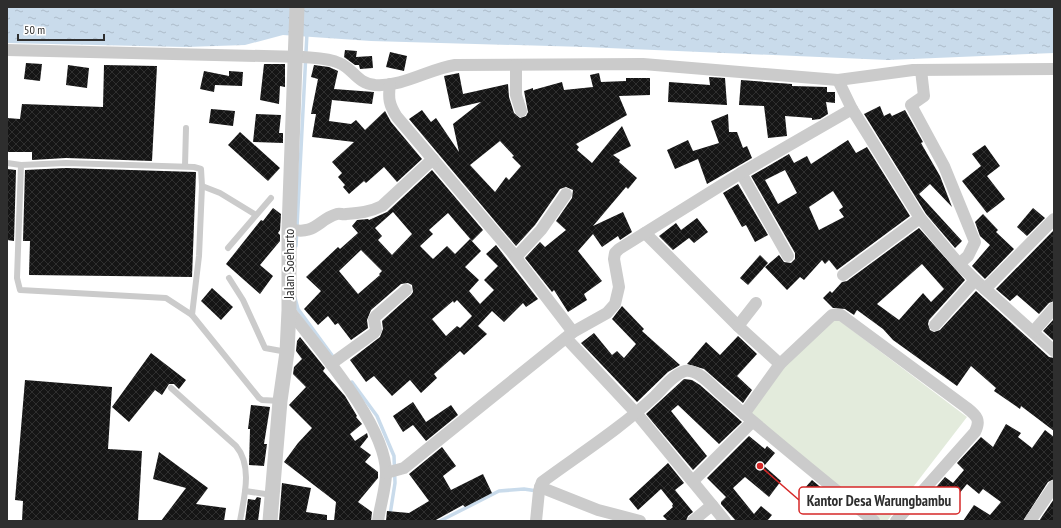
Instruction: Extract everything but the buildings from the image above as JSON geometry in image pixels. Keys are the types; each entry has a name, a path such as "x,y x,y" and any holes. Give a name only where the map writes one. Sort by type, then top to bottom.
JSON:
{"street":[{"name":"Jalan Soeharto","path":"270,521 280,401 287,352 295,230 300,56 296,38 297,7"},
{"path":"7,50 300,56 339,62 362,82 375,85 390,84 439,68 455,65 643,64 838,80 921,70 1054,69"},
{"path":"516,65 516,96 521,111"},
{"path":"921,70 924,96 911,105 944,166 975,242 968,256 959,264"},
{"path":"838,80 852,109 920,218 959,264 975,280 1054,351"},
{"path":"390,84 388,99 389,106 516,257 570,335 725,521"},
{"path":"388,472 404,468 570,335 607,312 615,304 619,286 614,259 615,253 741,173 852,109"},
{"path":"295,230 316,227 328,218 339,213 344,215 373,210 382,206 433,159"},
{"path":"741,173 788,256"},
{"path":"516,257 538,234 566,194"},
{"path":"844,275 920,218"},
{"path":"985,289 1054,219"},
{"path":"645,233 738,326 780,364"},
{"path":"935,326 975,280"},
{"path":"335,361 374,334 376,330 374,319 376,316 406,290"},
{"path":"738,326 756,303"},
{"path":"1033,332 1054,308"},
{"path":"290,310 335,361 375,430 381,444 388,472 378,521"},
{"path":"693,481 748,418 780,364 832,315 841,315 962,404 978,419 979,424 975,432 896,521"},
{"path":"536,521 542,482 637,414 681,373 692,371 705,380 748,418 874,521"},
{"path":"1030,521 1054,486"},
{"path":"540,490 598,510 640,521"},
{"path":"693,521 712,505"}],"lane":[{"path":"185,166 186,128"},
{"path":"7,163 21,165 66,162 185,166 201,169 200,256 192,315"},
{"path":"21,165 17,278 20,290 166,298 192,315 259,398 262,400 280,401"},
{"path":"202,186 220,193 256,215"},
{"path":"228,248 271,198"},
{"path":"229,278 243,300 265,348 287,352"},
{"path":"171,388 242,453 245,462 246,491 240,521"},
{"path":"246,491 272,495"}],"green space":[{"path":"832,315 967,417 887,521 881,521 744,414 780,364"}],"water":[{"path":"7,7 1054,7 1054,53 888,60 585,47 371,41 283,35 245,45 186,47 7,43"}],"waterway":[{"path":"296,246 307,33"},
{"path":"295,298 298,309 334,358"},
{"path":"352,382 377,416 394,456 395,483 389,521"},
{"path":"440,521 499,491 524,489 537,491"}],"place":[{"name":"Kantor Desa Warungbambu","path":"760,466"}]}
